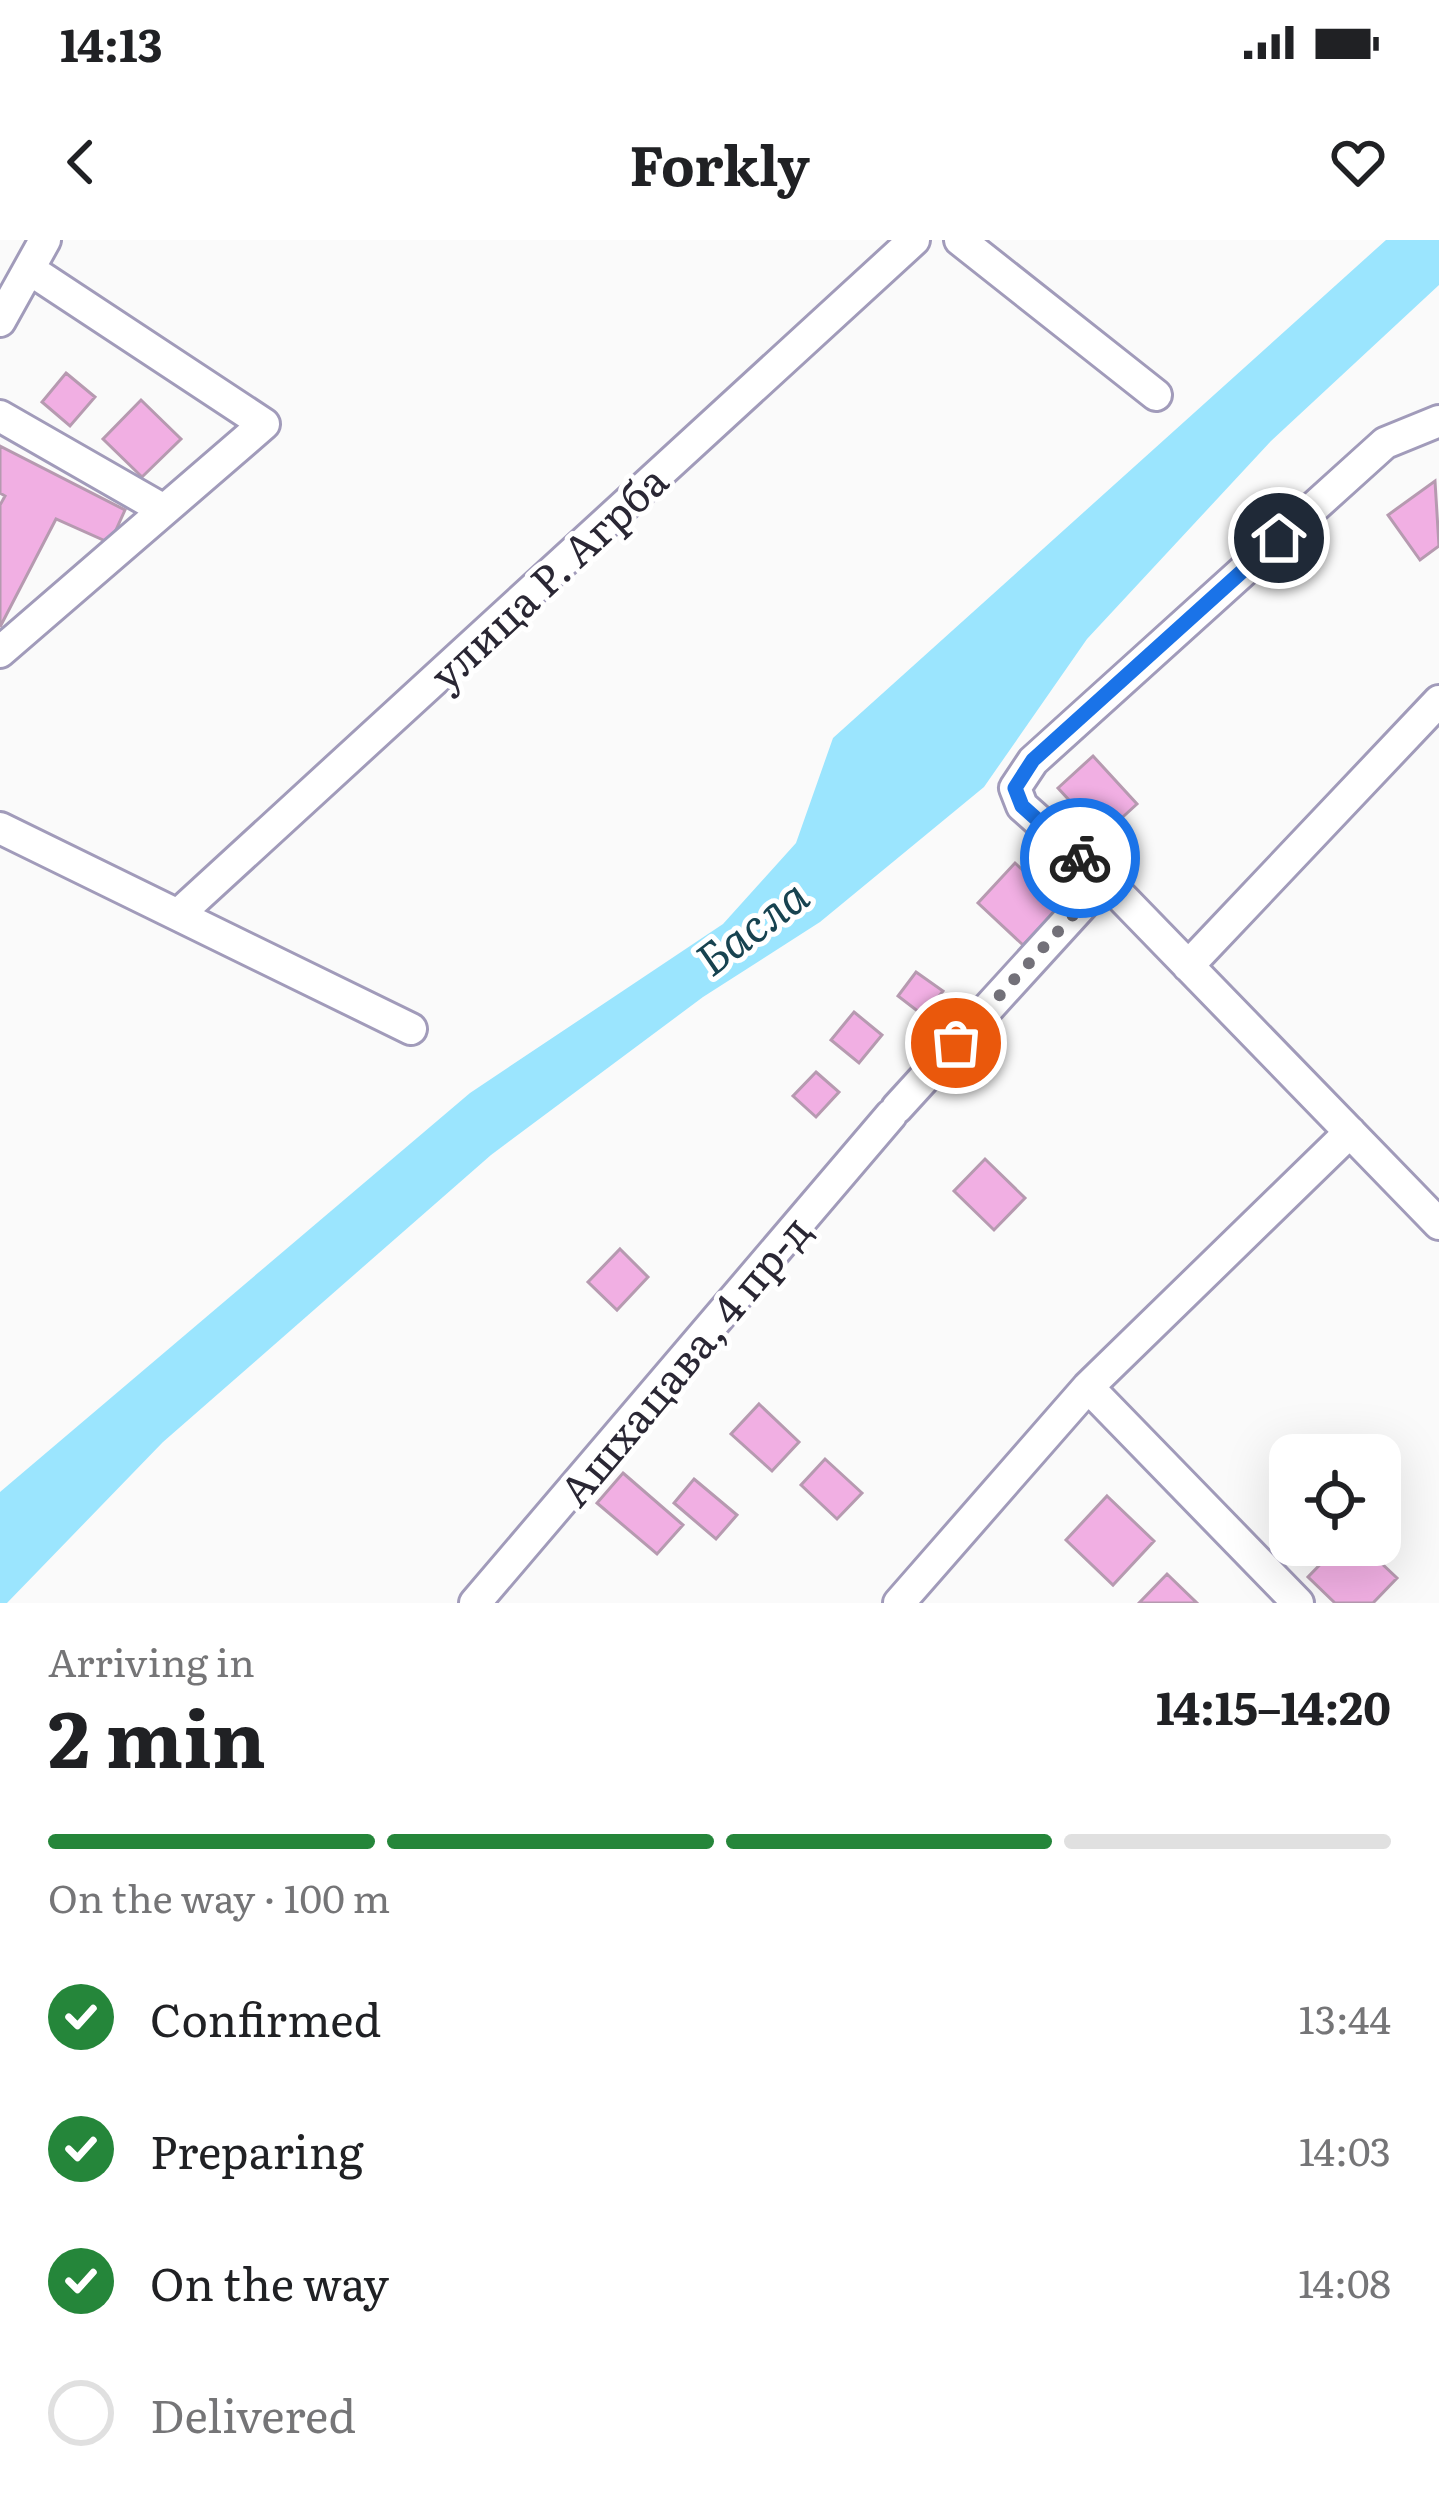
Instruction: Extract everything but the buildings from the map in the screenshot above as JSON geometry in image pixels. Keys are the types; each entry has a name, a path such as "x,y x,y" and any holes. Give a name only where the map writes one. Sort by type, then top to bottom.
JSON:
{"street":[{"path":"0,321 45,240"},
{"name":"улица Р. Агрба","path":"181,912 914,240"},
{"path":"960,240 1156,395"},
{"path":"0,652 264,424 29,269"},
{"path":"0,416 164,510"},
{"path":"1439,421 1384,443 1033,760 1015,788 1022,806 1105,880 1439,1224"},
{"path":"1187,965 1439,701"},
{"path":"0,828 181,912 411,1029"},
{"name":"Ашхацава, 4 пр-д","path":"475,1603 894,1111 1105,880"},
{"path":"899,1603 1088,1387 1349,1132"},
{"path":"1088,1387 1285,1598"}],"water":[{"name":"Басла","path":"1386,240 1439,240 1439,285 1271,441 1087,639 984,787 820,922 703,997 491,1155 163,1442 7,1603 0,1603 0,1492 470,1093 723,924 796,843 833,738"}],"way so far":[{"path":"956,1043 1105,880 1080,858"}],"route":[{"path":"1080,858 1022,806 1015,788 1033,760 1279,538"}]}
